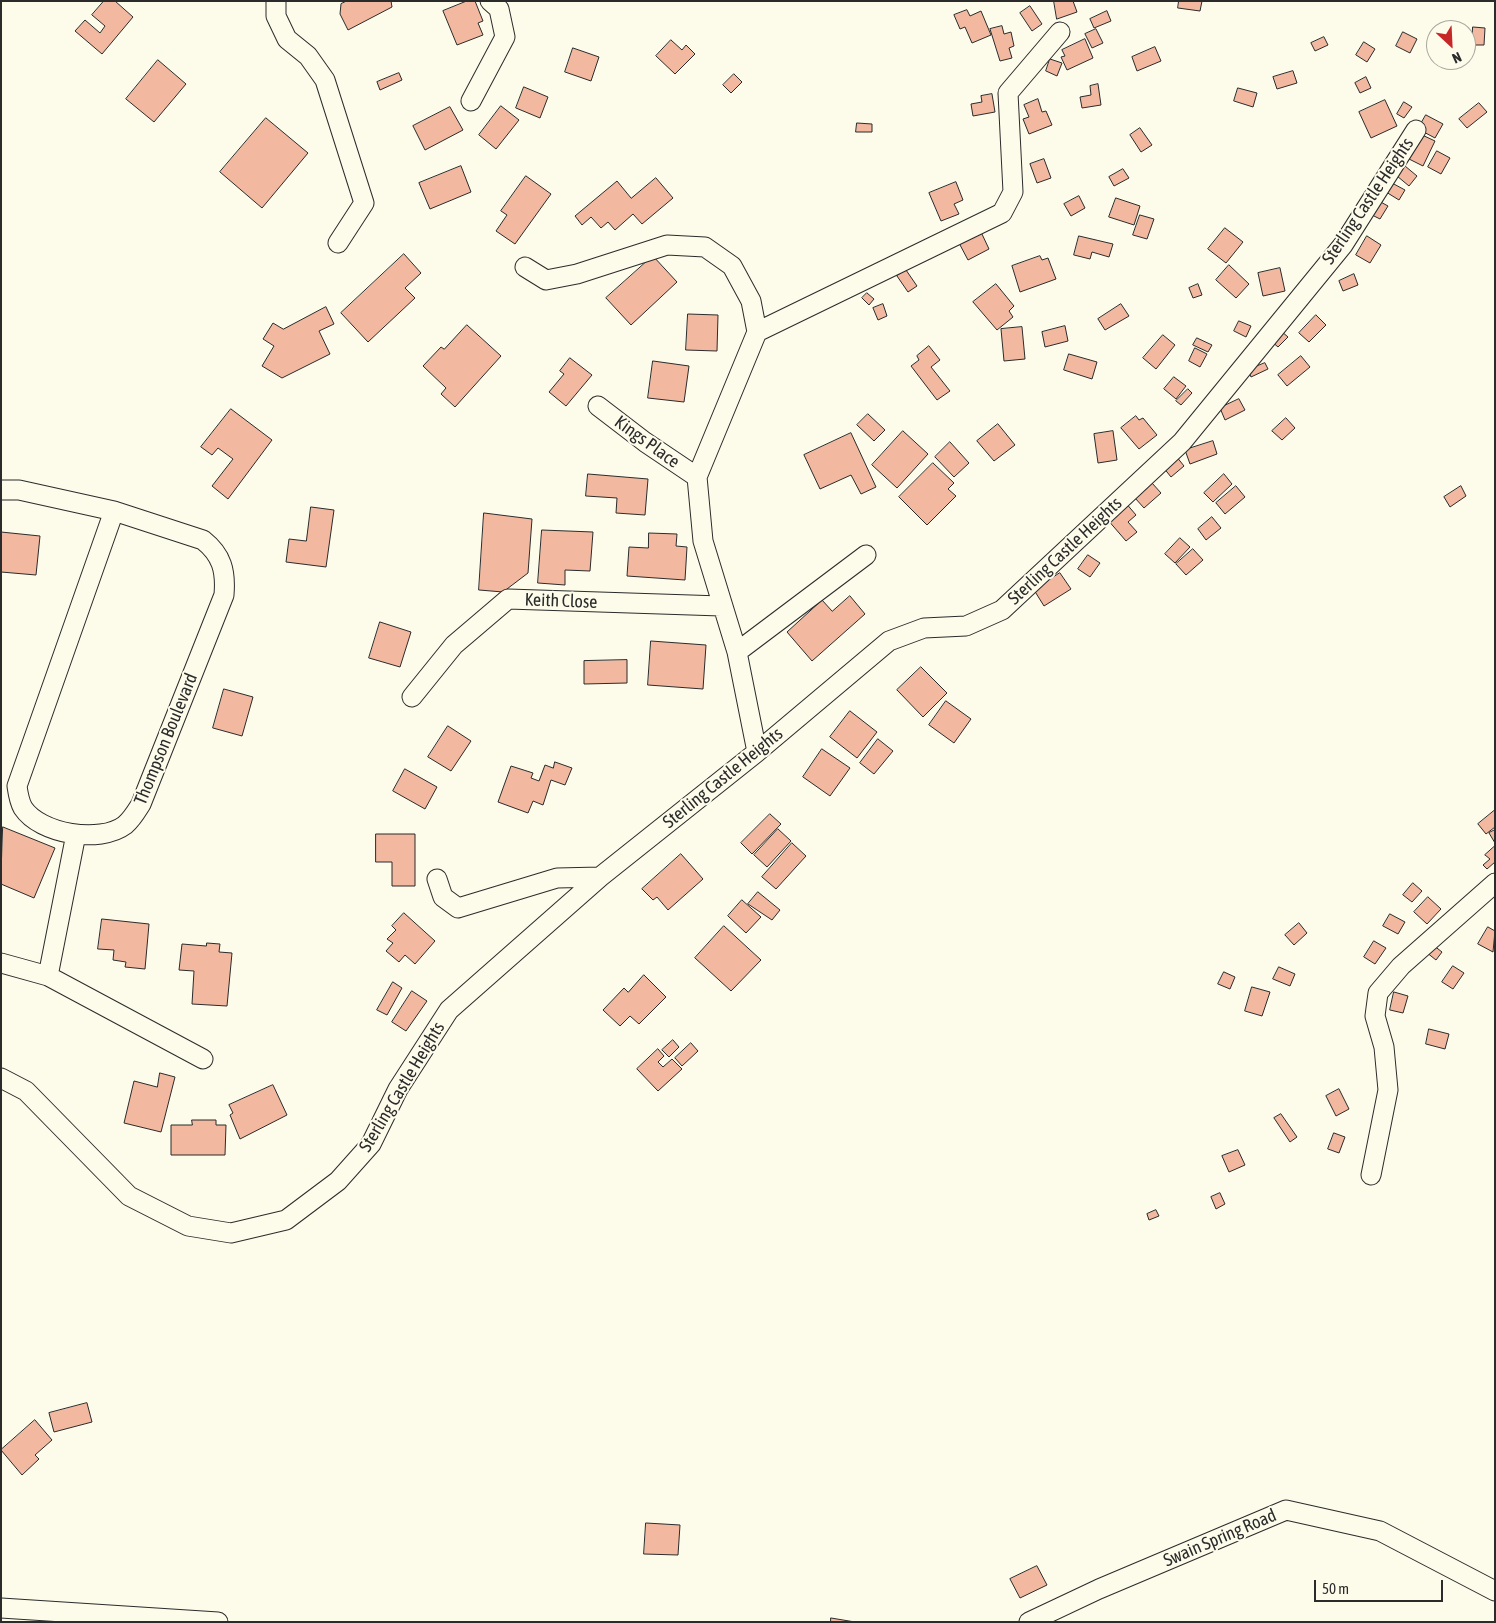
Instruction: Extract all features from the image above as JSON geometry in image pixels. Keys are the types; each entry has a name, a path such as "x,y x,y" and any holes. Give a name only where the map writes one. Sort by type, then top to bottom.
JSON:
{"street":[{"path":"276,1 276,16 287,39 308,56 325,80 364,203 338,243"},
{"path":"472,102 505,37 500,8 490,1"},
{"path":"757,332 1002,213 1013,192 1008,93 1060,32"},
{"name":"Sterling Castle Heights","path":"1,1078 26,1091 129,1196 188,1226 232,1233 286,1220 338,1181 371,1144 398,1089 449,1010 600,877 757,752 889,641 924,628 966,626 1002,610 1175,449 1342,245 1416,130"},
{"path":"525,268 546,280 577,274 667,245 706,246 732,266 750,301 757,332 697,477 703,542 721,606 737,652 757,752"},
{"name":"Kings Place","path":"598,406 645,442 697,477"},
{"name":"Thompson Boulevard","path":"1,490 19,490 114,511 203,540 213,548 221,560 226,576 224,595 137,810 124,826 99,836 76,834 43,824 32,818 24,808 17,786 114,511"},
{"path":"737,652 866,555"},
{"name":"Keith Close","path":"412,697 454,645 508,599 721,606"},
{"path":"48,976 76,834"},
{"path":"437,880 443,897 458,908 557,878 600,877"},
{"path":"1372,1175 1388,1090 1384,1047 1375,1016 1378,992 1401,966 1495,883"},
{"path":"1,963 48,976 203,1059"},
{"name":"Swain Spring Road","path":"1030,1622 1099,1589 1286,1510 1380,1531 1495,1591"},
{"path":"1,1608 218,1622"}],"building":[{"path":"104,1 115,1 133,17 102,54 75,31 85,20 100,33 105,26 92,15"},
{"path":"347,1 391,1 392,7 348,30 340,14 341,4"},
{"path":"467,1 475,1 483,21 478,23 483,35 457,45 443,11"},
{"path":"1054,1 1073,1 1077,12 1057,19"},
{"path":"1179,1 1202,1 1200,11 1178,8"},
{"path":"1030,6 1042,24 1032,31 1020,13"},
{"path":"967,10 970,16 981,11 991,35 972,43 965,27 960,29 954,15"},
{"path":"1107,11 1111,21 1094,28 1090,19"},
{"path":"1002,26 1004,34 1011,32 1014,46 1009,48 1012,58 1000,61 990,29"},
{"path":"1476,27 1485,28 1484,45 1476,45"},
{"path":"1096,29 1103,43 1092,48 1085,34"},
{"path":"1403,32 1417,39 1410,53 1396,46"},
{"path":"1324,37 1328,45 1315,51 1311,43"},
{"path":"1085,39 1093,58 1067,70 1061,57 1065,56 1062,50"},
{"path":"671,40 682,50 686,45 695,54 675,74 656,56"},
{"path":"1364,42 1375,49 1367,62 1356,55"},
{"path":"1155,47 1161,61 1137,71 1132,57"},
{"path":"573,48 599,57 591,81 565,72"},
{"path":"1050,59 1062,63 1057,76 1046,71"},
{"path":"158,60 186,84 154,122 126,99"},
{"path":"1293,71 1297,83 1277,89 1273,77"},
{"path":"399,73 402,80 380,90 377,82"},
{"path":"734,74 742,82 731,93 723,85"},
{"path":"1366,77 1371,88 1360,93 1355,83"},
{"path":"1098,84 1101,105 1082,108 1080,97 1091,95 1090,86"},
{"path":"524,87 548,97 540,118 516,108"},
{"path":"1238,88 1257,93 1253,107 1234,101"},
{"path":"992,94 995,112 973,116 971,104 982,102 981,96"},
{"path":"1038,99 1042,112 1046,111 1052,125 1029,134 1023,119 1029,117 1024,105"},
{"path":"1385,100 1397,126 1371,138 1359,112"},
{"path":"1404,102 1412,107 1404,118 1397,114"},
{"path":"1479,103 1487,112 1467,128 1459,119"},
{"path":"501,106 519,120 496,149 479,135"},
{"path":"450,107 463,130 425,150 413,126"},
{"path":"1426,115 1443,124 1435,138 1418,129"},
{"path":"266,118 308,153 262,208 220,172"},
{"path":"857,123 872,124 872,132 856,132"},
{"path":"1140,128 1152,145 1141,152 1130,135"},
{"path":"1420,134 1435,141 1423,166 1409,159"},
{"path":"1437,151 1450,158 1441,174 1428,167"},
{"path":"1044,159 1051,178 1037,183 1030,164"},
{"path":"461,166 471,192 430,209 419,183"},
{"path":"1405,166 1417,176 1409,186 1397,176"},
{"path":"1123,169 1129,178 1114,186 1109,177"},
{"path":"526,176 551,194 515,244 496,231 507,215 501,211"},
{"path":"656,178 673,198 642,224 633,214 615,230 608,222 601,228 591,217 582,225 575,216 617,181 631,198"},
{"path":"956,182 963,200 954,204 959,214 941,221 929,193"},
{"path":"1392,183 1405,190 1399,200 1386,192"},
{"path":"1079,196 1085,208 1071,216 1064,204"},
{"path":"1116,198 1140,206 1134,225 1109,217"},
{"path":"1377,200 1388,206 1380,219 1370,214"},
{"path":"1140,215 1154,219 1147,239 1133,235"},
{"path":"1225,228 1243,242 1226,263 1208,249"},
{"path":"981,232 989,249 968,260 959,243"},
{"path":"1079,236 1113,244 1109,257 1092,252 1090,259 1074,255"},
{"path":"1367,236 1381,245 1370,263 1356,255"},
{"path":"404,254 421,273 405,288 415,298 368,342 341,313"},
{"path":"653,256 677,282 631,325 606,298"},
{"path":"1040,256 1042,260 1048,258 1056,279 1020,292 1012,266"},
{"path":"1229,265 1249,284 1236,298 1216,280"},
{"path":"1280,268 1285,291 1263,296 1258,273"},
{"path":"906,270 917,286 908,292 897,276"},
{"path":"1354,274 1358,285 1343,291 1339,281"},
{"path":"996,284 1014,306 1009,311 1013,317 997,330 973,302"},
{"path":"1198,284 1202,295 1193,298 1189,288"},
{"path":"867,293 874,299 869,305 862,298"},
{"path":"883,304 887,316 878,320 873,308"},
{"path":"1121,304 1129,316 1105,330 1098,319"},
{"path":"326,307 334,324 319,331 330,354 282,378 262,366 274,346 263,339 273,323 283,329"},
{"path":"688,314 718,315 717,351 686,350"},
{"path":"1316,315 1326,325 1309,342 1299,333"},
{"path":"1239,321 1251,326 1246,337 1234,331"},
{"path":"467,325 501,356 455,407 441,394 446,388 423,366 441,347 444,349"},
{"path":"1065,326 1068,341 1045,347 1042,332"},
{"path":"1022,327 1025,359 1004,361 1001,329"},
{"path":"1281,331 1288,337 1278,347 1271,341"},
{"path":"1163,335 1175,345 1156,369 1143,358"},
{"path":"1197,338 1212,345 1208,352 1193,345"},
{"path":"929,346 940,360 931,367 950,391 937,400 911,366 919,360 917,356"},
{"path":"1195,348 1207,354 1200,367 1189,361"},
{"path":"1069,354 1097,362 1092,379 1064,370"},
{"path":"1301,356 1310,367 1287,386 1278,375"},
{"path":"570,358 592,375 566,406 549,392 564,374 560,371"},
{"path":"653,361 689,366 684,402 648,398"},
{"path":"1265,363 1268,369 1251,377 1248,370"},
{"path":"1174,377 1186,386 1176,399 1164,389"},
{"path":"1188,389 1192,393 1181,405 1176,401"},
{"path":"1239,399 1245,410 1225,420 1220,408"},
{"path":"231,409 272,440 228,499 212,486 233,459 218,448 212,455 201,447"},
{"path":"868,414 885,430 874,441 857,425"},
{"path":"1136,416 1139,420 1143,418 1157,435 1139,449 1121,428"},
{"path":"1286,418 1295,428 1282,440 1272,431"},
{"path":"998,424 1015,445 994,461 977,441"},
{"path":"903,431 928,454 897,488 872,465"},
{"path":"1113,431 1117,460 1098,463 1094,434"},
{"path":"851,433 876,487 861,494 851,475 820,489 804,455"},
{"path":"1213,441 1217,454 1190,464 1185,450"},
{"path":"950,442 969,463 954,477 935,457"},
{"path":"1176,456 1184,466 1171,477 1163,467"},
{"path":"933,463 954,483 948,489 956,496 927,525 899,497"},
{"path":"588,474 648,479 645,515 616,513 617,498 586,496"},
{"path":"1224,474 1232,484 1213,502 1204,493"},
{"path":"1152,483 1161,493 1144,508 1135,498"},
{"path":"1236,486 1245,497 1225,514 1216,503"},
{"path":"1461,486 1466,496 1450,507 1444,497"},
{"path":"1125,502 1136,515 1128,522 1137,532 1126,541 1107,519"},
{"path":"311,507 334,510 326,567 286,562 289,539 306,541"},
{"path":"484,513 532,519 528,573 503,592 479,590"},
{"path":"1212,517 1221,528 1206,540 1198,529"},
{"path":"542,530 593,532 590,571 565,570 565,585 538,583"},
{"path":"1,532 40,536 36,575 1,572"},
{"path":"649,533 677,534 676,546 687,547 685,580 627,576 629,547 648,548"},
{"path":"1180,538 1190,547 1175,563 1165,554"},
{"path":"1193,549 1203,560 1186,575 1176,564"},
{"path":"1088,555 1100,563 1090,577 1078,569"},
{"path":"1060,573 1071,589 1044,606 1034,590"},
{"path":"850,596 865,614 812,661 787,632 822,600 832,611"},
{"path":"380,622 411,632 400,667 369,658"},
{"path":"651,641 706,645 703,689 648,685"},
{"path":"627,660 627,683 584,684 584,661"},
{"path":"921,667 947,693 923,717 897,690"},
{"path":"224,689 253,697 242,736 213,728"},
{"path":"946,701 971,719 954,743 929,725"},
{"path":"850,711 877,732 857,758 830,737"},
{"path":"448,726 471,741 451,771 428,757"},
{"path":"878,739 893,751 874,774 860,763"},
{"path":"822,749 850,768 830,796 803,777"},
{"path":"555,762 572,768 565,785 551,780 543,805 533,801 528,813 498,802 511,766 533,773 531,778 539,781 545,765 553,768"},
{"path":"405,769 437,787 425,809 393,791"},
{"path":"1495,810 1495,827 1486,834 1478,824"},
{"path":"770,814 781,824 752,854 741,843"},
{"path":"3,827 55,848 34,898 1,884"},
{"path":"778,829 791,841 767,867 754,855"},
{"path":"1495,830 1495,843 1489,833"},
{"path":"376,834 415,834 415,886 392,886 392,862 376,862"},
{"path":"792,843 806,856 776,889 762,877"},
{"path":"1495,846 1495,862 1487,869 1483,865 1490,859 1485,855"},
{"path":"681,854 703,879 668,910 657,897 653,900 642,889"},
{"path":"1413,883 1422,891 1412,902 1403,895"},
{"path":"758,892 780,910 772,920 748,904"},
{"path":"1428,897 1441,909 1427,924 1414,912"},
{"path":"742,900 761,917 746,933 728,916"},
{"path":"404,913 435,941 415,964 405,955 399,962 386,951 393,943 387,939 396,930 392,926"},
{"path":"1390,914 1405,922 1398,934 1383,926"},
{"path":"102,919 149,924 145,969 125,967 126,962 113,960 114,950 98,949"},
{"path":"1299,923 1307,933 1294,945 1285,935"},
{"path":"724,926 761,960 731,991 695,958"},
{"path":"1488,927 1495,931 1493,952 1478,944"},
{"path":"1374,941 1386,948 1375,964 1364,957"},
{"path":"207,943 220,944 219,952 232,953 227,1006 192,1004 194,971 179,970 182,944 206,946"},
{"path":"1433,945 1442,952 1436,960 1426,952"},
{"path":"1453,966 1464,973 1453,989 1442,982"},
{"path":"1279,967 1295,974 1290,986 1273,979"},
{"path":"1224,972 1235,977 1230,989 1218,984"},
{"path":"644,975 666,997 639,1024 630,1016 620,1026 603,1010 624,988 628,992"},
{"path":"393,982 402,988 387,1015 377,1010"},
{"path":"1252,987 1270,992 1262,1016 1245,1011"},
{"path":"412,991 427,1001 406,1031 392,1022"},
{"path":"1394,992 1408,996 1403,1013 1390,1010"},
{"path":"1429,1029 1449,1034 1445,1049 1426,1044"},
{"path":"673,1040 679,1047 669,1057 662,1050"},
{"path":"691,1043 698,1051 682,1066 675,1058"},
{"path":"658,1049 664,1056 658,1062 663,1067 672,1059 682,1069 658,1091 637,1069"},
{"path":"160,1073 175,1077 161,1132 124,1123 134,1081 157,1087"},
{"path":"273,1085 287,1115 240,1139 230,1115 233,1113 229,1105"},
{"path":"1339,1089 1349,1109 1336,1116 1326,1096"},
{"path":"1281,1114 1297,1137 1290,1142 1274,1118"},
{"path":"192,1120 216,1120 216,1125 226,1125 225,1155 171,1155 171,1125 192,1125"},
{"path":"1334,1133 1345,1137 1339,1153 1328,1149"},
{"path":"1238,1150 1245,1165 1229,1172 1222,1156"},
{"path":"1220,1193 1225,1204 1216,1209 1211,1197"},
{"path":"1156,1210 1159,1216 1149,1220 1147,1214"},
{"path":"87,1403 92,1422 54,1432 49,1413"},
{"path":"35,1420 52,1440 35,1455 39,1459 22,1475 1,1450"},
{"path":"646,1523 680,1525 678,1555 644,1554"},
{"path":"1037,1566 1047,1585 1020,1598 1010,1579"},
{"path":"831,1618 855,1622 831,1622"}]}
